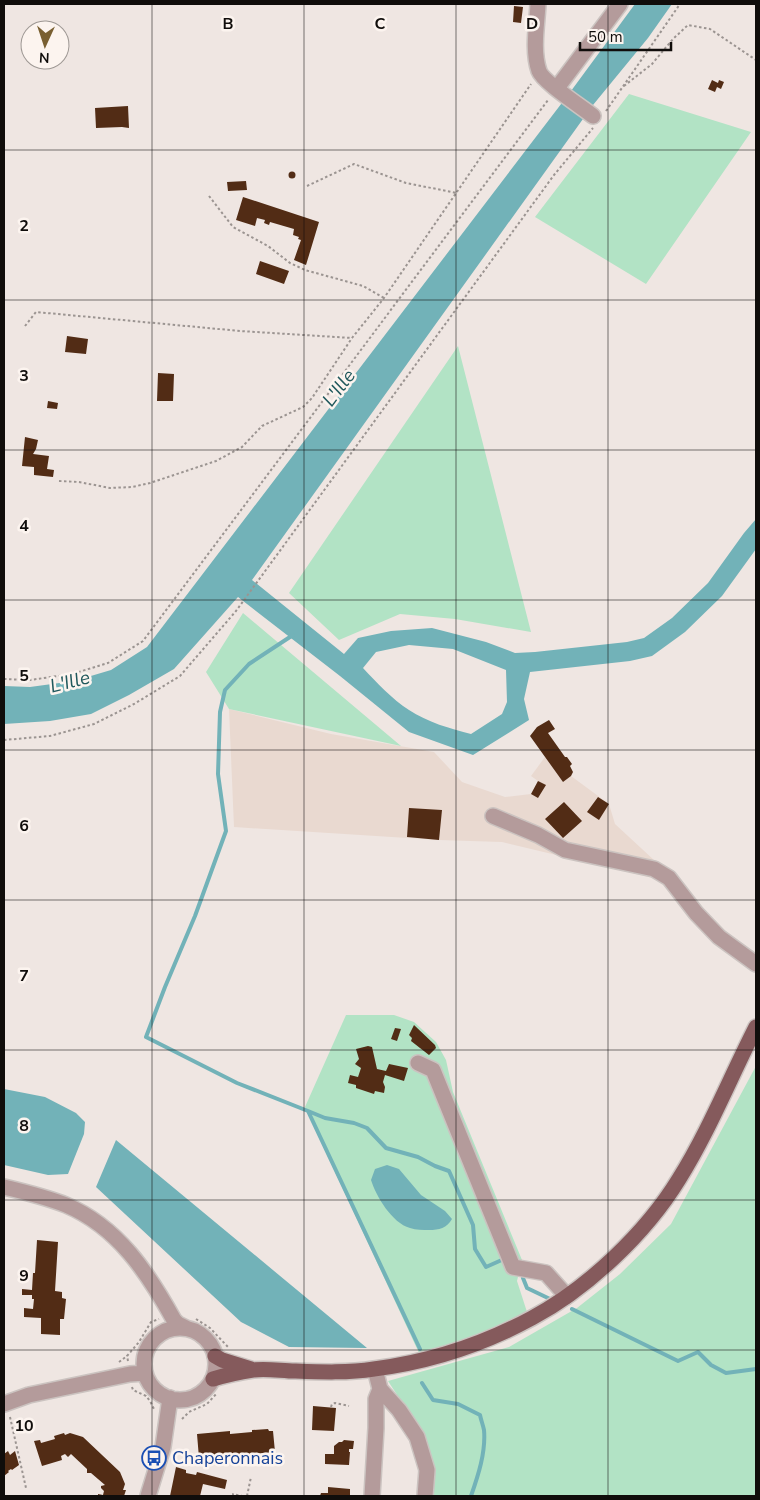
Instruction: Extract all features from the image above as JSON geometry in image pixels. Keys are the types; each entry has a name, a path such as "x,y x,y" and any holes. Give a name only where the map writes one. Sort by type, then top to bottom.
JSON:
{"main road":[{"path":"215,1356 255,1370 345,1372 375,1369 433,1358 485,1340 532,1318 566,1297 610,1263 674,1195 678,1181 699,1146 755,1032"},
{"path":"216,1385 255,1370"}],"street":[{"path":"538,4 537,54 540,72 548,82 597,119"},
{"path":"560,90 620,4"},
{"path":"492,816 538,835 564,850 654,869 669,878 696,913 719,937 756,964"},
{"path":"418,1063 433,1070 512,1267 546,1273 566,1297"},
{"path":"4,1187 67,1206 92,1219 121,1242 158,1292 167,1317 205,1338 215,1356 216,1368 216,1385 183,1400 170,1398 159,1393 137,1374 30,1395 4,1404"},
{"path":"159,1335 167,1317"},
{"path":"137,1374 149,1345 159,1335 172,1329 186,1328"},
{"path":"375,1369 380,1389 399,1410 417,1437 427,1470 425,1496"},
{"path":"372,1496 376,1399 380,1389"},
{"path":"148,1496 162,1447 170,1398"}],"path":[{"path":"4,740 50,736 94,724 134,704 180,676 236,611 260,579 554,175 622,87 680,4"},
{"path":"622,87 652,64 673,39 688,25 710,29 756,60"},
{"path":"59,481 79,482 110,488 132,487 179,474 216,461 242,447 262,426 303,407 312,398 352,338 384,298 540,72"},
{"path":"4,679 30,680 72,674 108,663 143,641 560,90"},
{"path":"307,186 354,164 406,183 457,193"},
{"path":"209,196 233,227 268,246 290,263 305,270 363,286 384,298"},
{"path":"24,326 36,312 240,331 352,338"},
{"path":"216,1385 207,1404 189,1412 178,1424 156,1421 152,1404 146,1396 133,1390 137,1374 127,1356 139,1342 151,1322 184,1312 210,1328 230,1350 232,1363"},
{"path":"332,1407 332,1404 335,1403 349,1406"},
{"path":"4,1404 12,1422 26,1488"},
{"path":"247,1496 251,1477"},
{"path":"233,1496 233,1494 242,1496"}],"shaded area":[{"path":"229,709 331,734 434,752 462,782 505,797 531,794 538,781 531,776 545,757 563,782 571,776 609,804 615,824 655,861 661,880 502,842 439,840 234,827"}],"green space":[{"path":"629,94 751,132 646,284 535,217"},
{"path":"458,346 531,632 455,619 400,614 339,640 289,593"},
{"path":"243,613 401,746 229,709 206,672"},
{"path":"346,1015 394,1015 414,1022 436,1042 446,1060 453,1092 522,1260 517,1281 527,1312 464,1341 419,1353 305,1107"},
{"path":"756,1066 756,1496 430,1496 432,1472 429,1449 388,1381 509,1347 577,1308 620,1274 671,1224"}],"water":[{"name":"L'Ille","path":"635,4 672,4 648,38 593,105 252,580 344,654 358,638 391,631 432,628 486,642 515,653 627,642 644,638 672,618 708,583 756,519 756,549 722,596 685,632 652,656 630,661 530,672 524,699 529,720 473,755 409,732 238,597 174,669 129,695 91,714 50,721 4,724 4,686 30,687 74,681 111,670 147,647 571,91","holes":["409,645 453,649 506,670 507,702 502,714 471,734 431,722 409,710 391,696 363,668 376,652"]},
{"path":"4,1089 45,1097 76,1113 85,1122 84,1134 68,1174 48,1175 4,1165"},
{"path":"116,1140 367,1348 289,1347 241,1322 96,1187"},
{"path":"387,1165 399,1169 421,1195 445,1211 452,1219 448,1225 436,1230 424,1230 410,1228 397,1221 381,1201 371,1180 375,1169"}],"building":[{"path":"514,6 523,7 521,23 513,22"},
{"path":"712,80 718,83 719,80 724,82 721,89 717,87 715,92 708,89"},
{"path":"128,106 129,128 96,128 95,108"},
{"path":"292,171 296,175 292,179 288,175"},
{"path":"246,181 247,190 228,191 227,182"},
{"path":"243,197 319,222 306,265 294,260 301,240 293,235 294,229 270,222 269,225 264,223 265,220 257,218 255,226 236,220"},
{"path":"260,261 289,271 284,284 256,274"},
{"path":"67,336 88,339 86,354 65,352"},
{"path":"158,373 174,374 173,401 157,401"},
{"path":"48,401 58,403 57,409 47,408"},
{"path":"25,437 38,440 33,454 49,456 47,469 54,470 53,477 34,475 34,467 22,466"},
{"path":"549,720 555,729 548,733 572,764 570,766 573,772 571,776 563,782 530,736 537,727"},
{"path":"538,781 546,785 538,798 531,794"},
{"path":"598,797 609,804 599,820 587,812"},
{"path":"564,802 582,821 563,838 545,819"},
{"path":"409,808 442,810 439,840 407,837"},
{"path":"414,1025 435,1045 436,1048 429,1055 411,1041 412,1038 409,1035"},
{"path":"395,1028 401,1029 397,1041 391,1039"},
{"path":"372,1047 377,1069 386,1071 389,1064 408,1068 404,1081 385,1075 383,1082 385,1087 384,1093 375,1091 374,1094 348,1083 350,1075 358,1077 361,1068 355,1064 359,1059 356,1049"},
{"path":"37,1240 58,1242 55,1291 62,1292 62,1298 66,1299 64,1319 60,1319 60,1335 41,1334 41,1318 24,1317 24,1308 33,1309 34,1299 32,1299 32,1295 22,1295 22,1289 32,1290"},
{"path":"313,1406 336,1408 334,1431 312,1430"},
{"path":"268,1429 273,1431 275,1452 199,1458 197,1434 230,1431 230,1434"},
{"path":"64,1433 65,1435 70,1433 83,1437 120,1472 125,1484 123,1490 126,1490 124,1496 98,1496 98,1494 103,1495 104,1491 101,1486 105,1485 91,1473 87,1473 87,1469 71,1454 68,1457 65,1454 61,1456 62,1460 42,1466 34,1441 40,1440 41,1443 55,1439 54,1436"},
{"path":"344,1440 354,1441 353,1449 349,1449 349,1465 325,1464 325,1454 334,1454 334,1446"},
{"path":"8,1451 10,1455 15,1451 19,1465 8,1471 4,1476 4,1454"},
{"path":"176,1467 186,1470 186,1473 196,1475 197,1472 227,1480 225,1489 203,1484 200,1496 170,1496"},
{"path":"328,1487 350,1489 350,1496 320,1496 321,1493 328,1493"}],"waterway":[{"path":"293,635 249,664 225,690 220,712 218,774 226,831 195,916 146,1037 237,1083 308,1111 420,1349"},
{"path":"308,1111 325,1118 354,1123 367,1128 386,1148 418,1157 449,1171 473,1225 475,1249 486,1267 504,1259"},
{"path":"523,1278 527,1288 550,1299"},
{"path":"572,1309 678,1361 698,1352 711,1365 726,1373 756,1369"},
{"path":"422,1383 433,1400 458,1404 480,1415 484,1430 484,1447 479,1472 471,1496"}],"place":[{"name":"Chaperonnais","path":"154,1458"}]}
